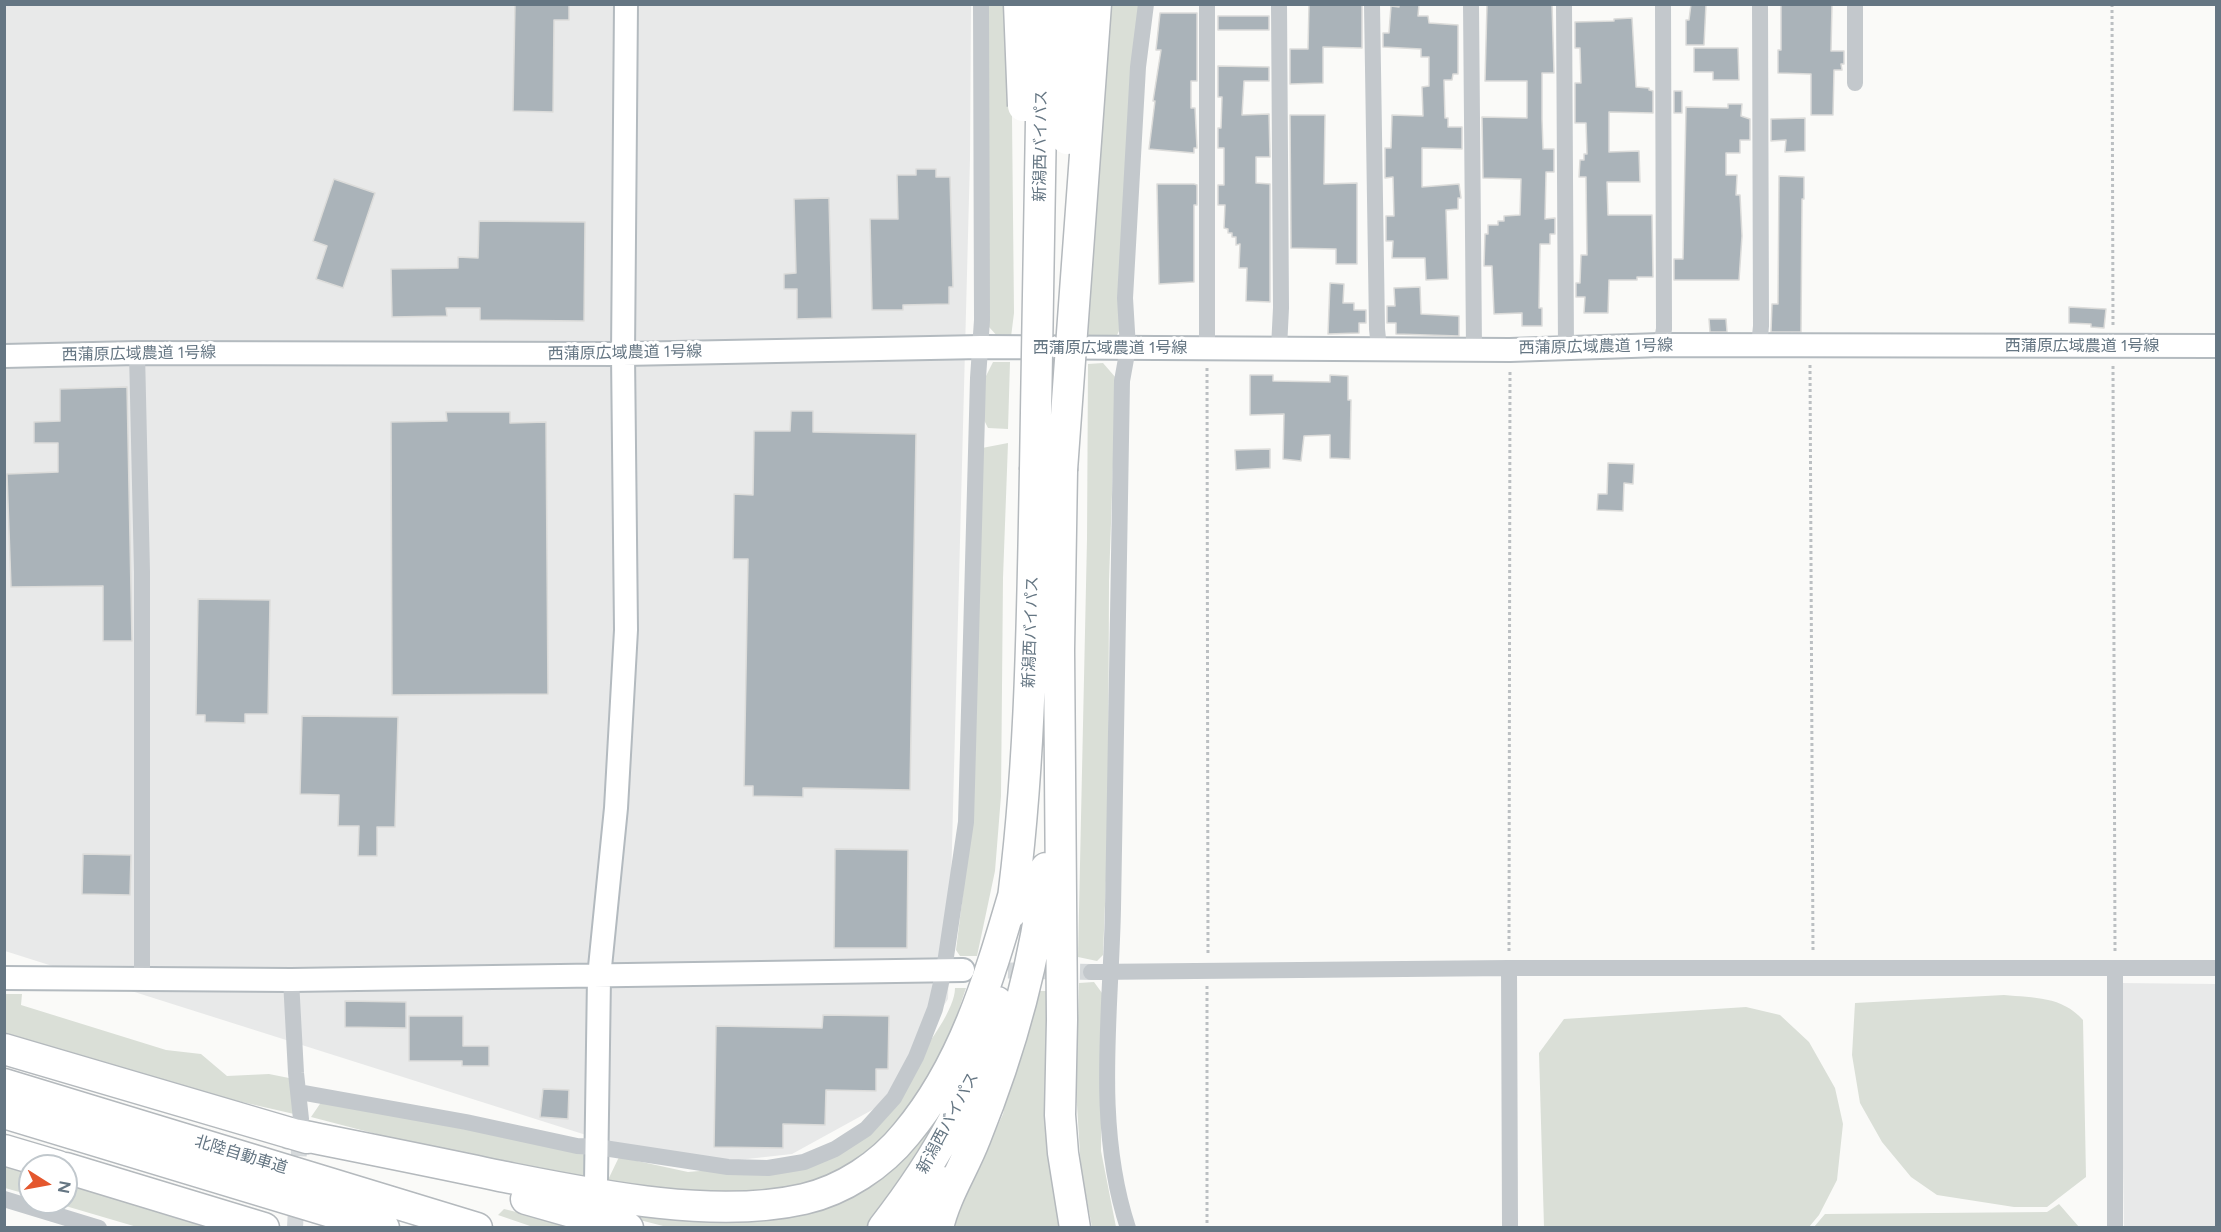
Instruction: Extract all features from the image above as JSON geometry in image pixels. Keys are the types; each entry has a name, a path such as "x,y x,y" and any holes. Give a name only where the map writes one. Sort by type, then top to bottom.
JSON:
{"highway":[{"path":"1019,4 1037,361"},
{"name":"新潟西バイパス","path":"1043,4 1037,361 1048,470 1059,650 1062,1020 1060,1115 1063,1153 1075,1227"},
{"name":"新潟西バイパス","path":"883,1227 913,1188 938,1149 961,1106 980,1062 995,1011 1005,958 1021,833 1031,649 1048,470 1069,4"},
{"path":"1048,470 1096,4"},
{"path":"939,1227 955,1182 975,1140 997,1078 1025,986 1036,938 1053,799 1059,650"},
{"path":"4,1049 295,1126 575,1191 636,1200 742,1206 775,1204 824,1193 859,1176 883,1158 905,1136 926,1109 962,1044 978,1006 1014,893"},
{"path":"910,1227 952,1169 997,1078"},
{"name":"北陸自動車道","path":"4,1084 477,1227"},
{"name":"北陸自動車道","path":"4,1113 384,1227"},
{"path":"295,1126 628,1227"},
{"path":"78,1172 264,1227"}],"street":[{"path":"596,1182 598,976 616,808 626,630 622,354 626,4"},
{"path":"299,1092 466,1122 577,1146 728,1167 768,1168 804,1162 835,1149 866,1129 894,1098 916,1057 953,970 966,822 982,320 981,4"},
{"path":"1128,1227 1112,1162 1107,1081 1122,381 1128,348 1125,298 1138,67 1146,4"},
{"path":"1207,4 1207,348"},
{"path":"1279,4 1281,308 1279,348"},
{"path":"1372,4 1379,348"},
{"path":"1471,4 1474,348"},
{"path":"1564,4 1566,348"},
{"path":"1661,345 1664,329 1663,4"},
{"path":"1759,346 1761,327 1760,4"},
{"path":"1855,4 1855,83"},
{"name":"西蒲原広域農道 1号線","path":"4,356 137,353 622,354 981,347 1510,350 1661,345 2217,346"},
{"path":"137,353 142,572 142,979"},
{"path":"1509,968 1510,1227"},
{"path":"1091,972 1509,968 2217,968"},
{"path":"2115,968 2115,1227"},
{"path":"4,978 291,980 953,970"},
{"path":"291,980 299,1092 295,1126"},
{"path":"4,1199 99,1227"}],"path":[{"path":"2112,4 2115,968"},
{"path":"1812,346 1810,381 1813,968"},
{"path":"1207,348 1207,1227"},
{"path":"1509,968 1510,350"}],"shaded area":[{"path":"5,5 971,5 970,159 948,999 883,1104 792,1154 684,1166 5,951"},
{"path":"987,5 1010,5 1011,21 1014,313 1011,337 999,338 989,327"},
{"path":"1104,5 1140,5 1121,327 1116,337 1088,337 1095,126"},
{"path":"993,362 1010,362 1008,429 988,428 983,418 984,380"},
{"path":"1103,363 1116,378 1109,581 1108,830 1103,955 1097,961 1078,957 1087,539 1088,364"},
{"path":"1008,443 1003,578 1001,796 995,871 977,956 960,956 956,950 971,828 982,448"},
{"path":"1094,982 1102,993 1101,1151 1116,1227 1092,1227 1081,1170 1076,1089 1079,983"},
{"path":"2120,983 2216,984 2216,1227 2124,1227"},
{"path":"955,988 966,988 943,1057 886,1143 832,1182 725,1195 607,1182 619,1157 688,1172 829,1160 882,1102 923,1051 951,1006"},
{"path":"1030,991 1046,991 1049,1160 1060,1227 955,1228 958,1212 1003,1114"},
{"path":"4,994 22,994 21,1005 166,1050 201,1054 227,1076 269,1074 294,1079 294,1114 138,1078 5,1037"},
{"path":"2004,995 2057,1002 2075,1012 2083,1020 2086,1177 2047,1207 2014,1207 1937,1195 1911,1177 1882,1142 1860,1103 1852,1055 1855,1003"},
{"path":"1746,1007 1780,1015 1809,1042 1835,1088 1843,1124 1837,1180 1819,1215 1809,1227 1544,1227 1539,1053 1564,1019"},
{"path":"324,1098 583,1151 590,1181 461,1156 311,1117"},
{"path":"948,1104 910,1170 866,1227 671,1228 624,1216 633,1208 812,1209"},
{"path":"4,1162 18,1166 18,1192 5,1188"},
{"path":"78,1185 222,1227 137,1227 78,1210"},
{"path":"2059,1204 2079,1227 1814,1227 1825,1214 2047,1212"},
{"path":"504,1209 578,1227 533,1227 498,1215"}],"building":[{"path":"515,4 569,4 569,20 554,20 553,112 513,111"},
{"path":"1309,4 1362,4 1362,48 1323,47 1323,83 1290,84 1290,49 1308,49"},
{"path":"1399,4 1419,4 1418,16 1428,16 1429,23 1458,25 1458,74 1453,74 1452,80 1444,80 1445,118 1448,118 1448,127 1462,127 1462,149 1422,148 1422,187 1459,184 1461,198 1458,198 1458,209 1446,210 1448,279 1426,280 1425,258 1392,258 1393,241 1386,241 1386,216 1394,216 1393,177 1385,178 1385,148 1391,148 1392,115 1423,116 1422,87 1429,86 1429,57 1421,57 1421,49 1383,47 1383,33 1389,33 1391,6 1399,7"},
{"path":"1487,4 1552,4 1554,73 1542,73 1542,119 1543,149 1554,149 1554,172 1546,172 1545,219 1555,218 1555,234 1550,234 1550,244 1540,244 1539,308 1542,308 1542,326 1522,326 1522,313 1494,314 1492,266 1484,266 1485,234 1488,234 1488,225 1498,225 1498,221 1504,221 1504,216 1520,215 1521,179 1483,178 1482,117 1527,118 1527,81 1485,81"},
{"path":"1691,4 1706,4 1704,45 1686,45 1686,20 1689,20"},
{"path":"1781,4 1832,4 1831,51 1844,51 1842,70 1834,70 1833,115 1811,115 1811,74 1778,73 1778,50 1781,50"},
{"path":"1160,13 1197,13 1197,81 1191,81 1191,108 1195,108 1197,148 1194,148 1194,153 1149,149 1155,101 1153,101 1161,50 1156,50"},
{"path":"1218,16 1269,16 1269,30 1218,30"},
{"path":"1632,18 1636,87 1649,88 1653,91 1653,113 1609,112 1609,152 1639,151 1640,182 1607,182 1608,215 1652,215 1653,277 1637,277 1637,280 1609,280 1608,313 1584,313 1585,297 1576,297 1576,283 1580,283 1581,255 1587,255 1586,177 1579,177 1580,160 1584,160 1584,154 1587,154 1586,123 1575,123 1575,83 1581,83 1580,48 1575,48 1575,22"},
{"path":"1694,48 1738,48 1739,80 1713,80 1713,72 1694,72"},
{"path":"1218,66 1269,67 1269,81 1244,81 1242,115 1269,114 1270,157 1256,157 1256,183 1270,184 1270,302 1246,301 1247,268 1239,268 1240,244 1236,245 1236,237 1232,237 1232,233 1228,233 1228,229 1224,228 1225,205 1218,205 1218,185 1224,185 1224,148 1218,148 1222,97 1218,97"},
{"path":"1674,91 1682,91 1682,113 1674,113"},
{"path":"1728,104 1742,104 1741,116 1750,119 1750,140 1740,140 1740,153 1726,153 1726,175 1737,175 1736,195 1740,195 1742,236 1739,280 1674,280 1674,259 1683,259 1686,107 1728,108"},
{"path":"1290,115 1325,115 1324,184 1357,183 1357,264 1336,264 1336,249 1291,248"},
{"path":"1805,118 1805,151 1785,152 1786,140 1771,141 1771,119"},
{"path":"916,169 936,169 936,177 950,177 953,287 949,287 949,304 903,305 903,310 872,310 870,219 898,219 897,175 916,175"},
{"path":"1779,176 1804,177 1801,332 1771,332 1772,304 1778,304"},
{"path":"334,179 375,193 343,288 316,279 327,246 313,241"},
{"path":"1157,184 1197,185 1197,205 1194,205 1194,282 1159,284"},
{"path":"829,198 832,318 797,319 797,289 784,289 784,274 796,273 794,199"},
{"path":"479,221 585,222 584,321 480,320 480,308 446,308 447,316 392,317 391,269 458,268 458,257 478,258"},
{"path":"1330,283 1344,284 1343,303 1354,303 1354,310 1366,310 1366,323 1359,323 1359,333 1328,334"},
{"path":"1420,287 1421,314 1459,316 1459,336 1396,334 1396,323 1387,323 1387,306 1395,306 1394,288"},
{"path":"2069,307 2106,309 2104,328 2091,327 2091,324 2069,323"},
{"path":"1709,319 1726,319 1727,332 1710,332"},
{"path":"1250,375 1273,375 1273,381 1330,382 1330,375 1348,376 1348,400 1351,400 1350,459 1330,458 1330,435 1304,436 1301,461 1283,459 1284,414 1250,415"},
{"path":"127,387 132,641 103,641 103,586 11,587 7,474 58,472 58,443 34,443 34,422 60,421 60,389"},
{"path":"791,411 813,411 813,432 916,434 910,790 803,788 803,797 753,796 753,786 744,786 748,559 733,559 734,494 753,495 754,431 790,431"},
{"path":"446,412 510,412 510,423 546,422 548,694 392,695 391,422 447,421"},
{"path":"1270,449 1270,468 1236,470 1235,450"},
{"path":"1608,463 1634,464 1633,484 1624,483 1623,511 1597,510 1598,494 1607,494"},
{"path":"198,599 270,600 268,714 245,714 245,723 205,722 205,715 196,715"},
{"path":"302,716 398,717 395,827 377,827 377,856 358,856 359,826 338,826 339,795 300,794"},
{"path":"835,849 908,850 907,948 834,948"},
{"path":"83,854 131,855 130,895 82,894"},
{"path":"345,1001 406,1002 406,1028 345,1027"},
{"path":"823,1015 889,1016 888,1069 876,1069 876,1091 826,1090 825,1125 783,1124 783,1148 714,1147 716,1026 822,1028"},
{"path":"409,1016 463,1016 463,1046 489,1046 489,1066 462,1066 462,1061 409,1061"},
{"path":"543,1089 569,1090 568,1119 540,1117"}],"tunnel":[{"path":"984,970 1091,972"},
{"path":"295,1228 300,1130"}]}
